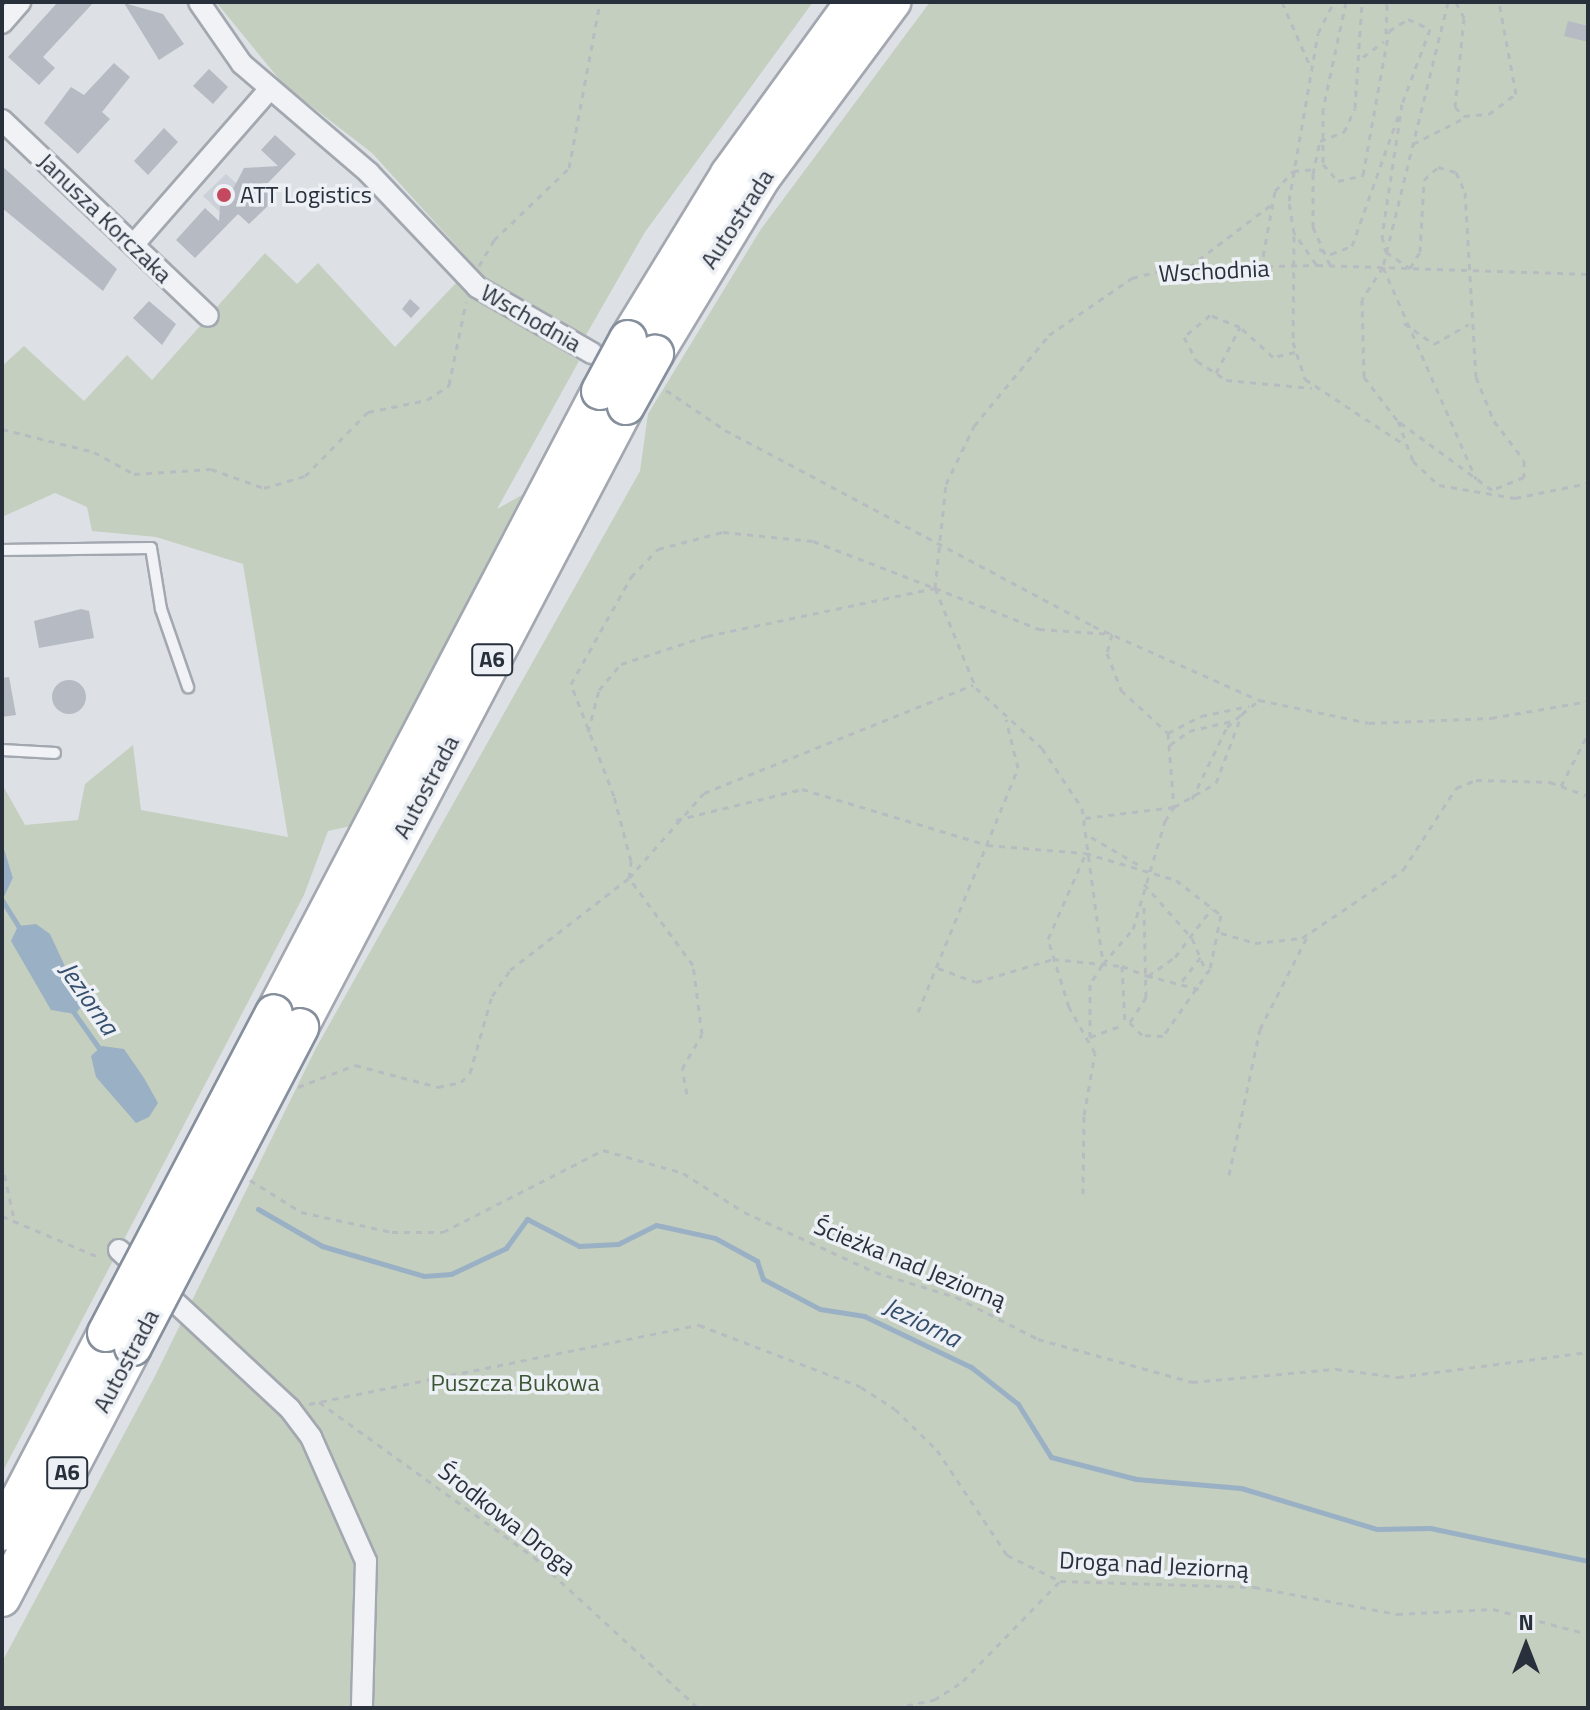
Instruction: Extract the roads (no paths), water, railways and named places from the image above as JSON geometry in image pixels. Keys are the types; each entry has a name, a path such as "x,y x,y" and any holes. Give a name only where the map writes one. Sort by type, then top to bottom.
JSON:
{"highway":[{"name":"Autostrada","path":"646,359 729,174 854,2"},
{"name":"Autostrada","path":"2,1598 120,1340 613,398 646,359 763,176 892,2"},
{"name":"Autostrada","path":"2,1532 120,1340"}],"street":[{"path":"2,23 20,2"},
{"name":"Wschodnia","path":"199,2 268,91 369,173 477,287 592,353"},
{"path":"134,244 268,91"},
{"name":"Janusza Korczaka","path":"2,120 208,316"},
{"path":"112,1255 199,1323 290,1409 350,1515 366,1561 362,1708"}],"lane":[{"path":"2,550 151,548 161,609 188,687"},
{"path":"373,856 458,694"},
{"path":"373,856 458,694"},
{"path":"2,750 55,753"}],"water":[{"path":"2,842 13,878 2,901"},
{"path":"36,924 50,934 83,1005 75,1014 51,1010 11,941 18,926"},
{"path":"102,1046 124,1049 144,1078 158,1103 149,1117 136,1123 96,1077 91,1056"}],"waterway":[{"name":"Jeziorna","path":"2,900 21,931"},
{"name":"Jeziorna","path":"72,1010 101,1051"},
{"name":"Jeziorna","path":"258,1209 322,1246 424,1276 451,1274 506,1248 527,1219 579,1246 618,1244 656,1225 715,1238 757,1261 763,1279 820,1309 864,1316 971,1367 1018,1404 1051,1457 1136,1479 1241,1488 1377,1529 1430,1528 1588,1561"}],"place":[{"name":"ATT Logistics","path":"224,195"}],"park label":[{"name":"Puszcza Bukowa","path":"515,1383"}]}
